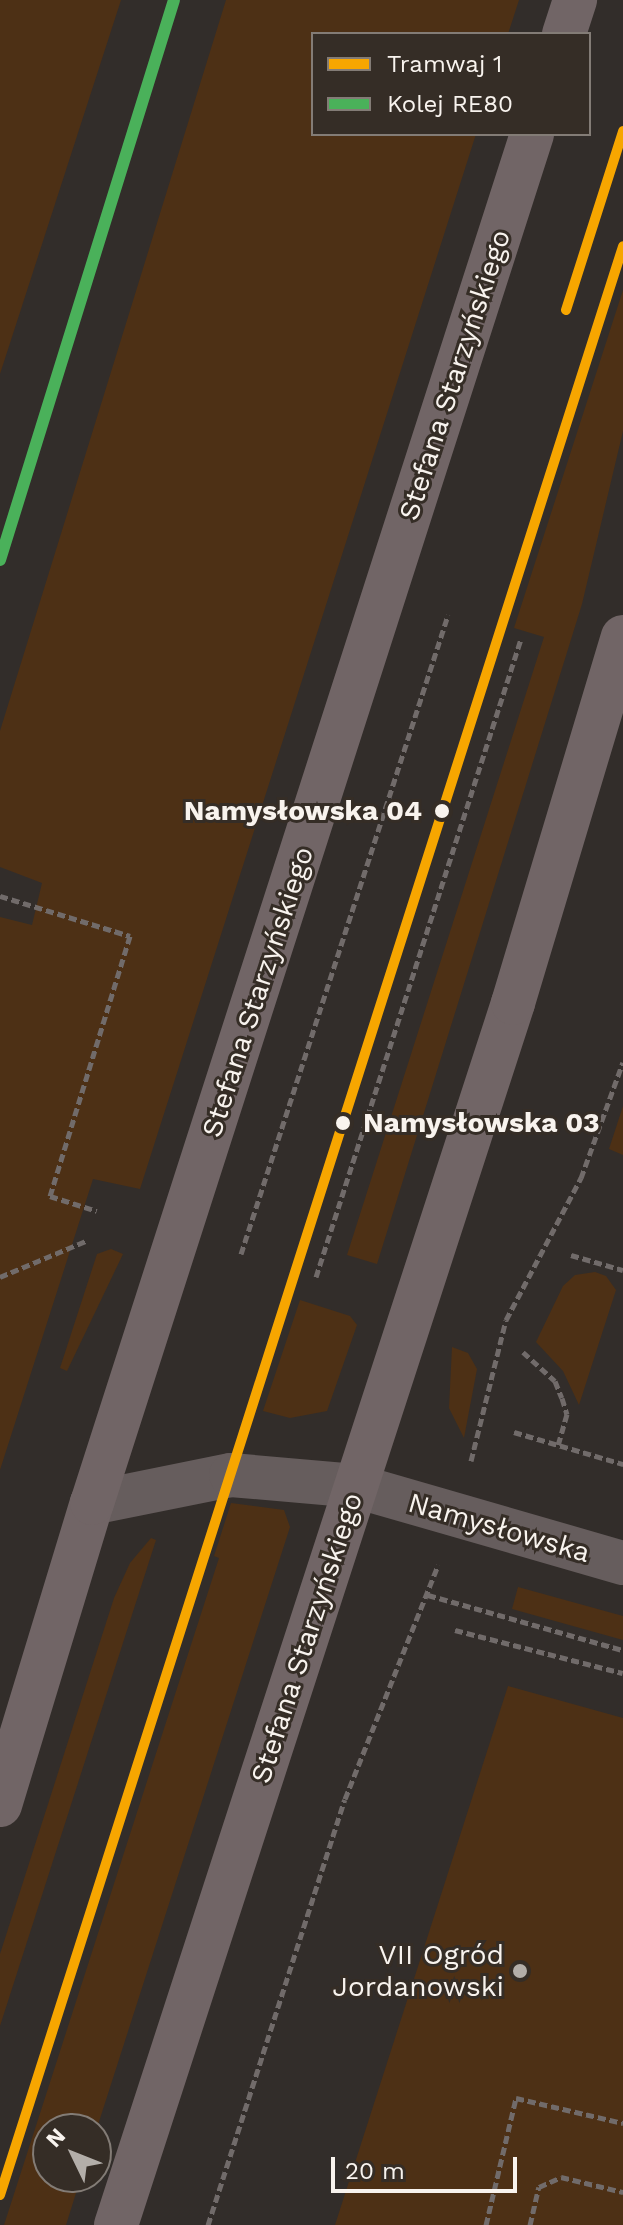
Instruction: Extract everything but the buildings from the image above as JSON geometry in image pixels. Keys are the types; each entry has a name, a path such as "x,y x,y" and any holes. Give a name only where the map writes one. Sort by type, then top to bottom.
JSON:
{"main road":[{"path":"565,32 575,0"},
{"name":"Stefana Starzyńskiego","path":"0,1805 92,1503 531,136"},
{"name":"Stefana Starzyńskiego","path":"116,2225 589,761 623,637"}],"street":[{"name":"Namysłowska","path":"92,1503 231,1475 356,1486 623,1563"}],"path":[{"path":"241,1254 448,615"},
{"path":"316,1277 521,639"},
{"path":"0,896 130,936 50,1196 97,1211"},
{"path":"469,1465 506,1320 581,1178 623,1062"},
{"path":"0,1277 88,1240"},
{"path":"571,1255 623,1270"},
{"path":"523,1352 555,1381 562,1398 567,1414 558,1445"},
{"path":"514,1432 623,1464"},
{"path":"208,2225 345,1799 438,1564"},
{"path":"428,1595 623,1650"},
{"path":"455,1630 623,1673"},
{"path":"486,2225 516,2098 623,2123"},
{"path":"530,2225 539,2187 561,2177 623,2192"}],"shaded area":[{"path":"0,0 121,0 0,374"},
{"path":"226,0 519,0 509,32 311,32 311,136 475,136 140,1189 93,1179 0,1470 0,917 32,925 42,883 0,867 0,731"},
{"path":"623,290 623,431 582,604 377,1264 347,1255 544,637 514,628"},
{"path":"623,1106 623,1155 609,1149"},
{"path":"111,1249 123,1254 67,1371 60,1368 97,1254"},
{"path":"595,1272 606,1276 616,1290 579,1405 563,1371 536,1342 563,1286 575,1275"},
{"path":"300,1300 350,1316 357,1325 327,1411 290,1418 263,1411"},
{"path":"452,1347 468,1353 477,1369 464,1438 449,1408"},
{"path":"231,1503 284,1510 290,1527 102,2113 40,2113 219,1558 214,1556"},
{"path":"151,1538 156,1540 0,2026 0,1954 114,1598 130,1563"},
{"path":"518,1587 623,1616 623,1640 512,1609"},
{"name":"VII Ogród Jordanowski","path":"508,1686 623,1718 623,2225 335,2225"},
{"path":"32,2138 32,2193 76,2193 66,2225 4,2225"}],"tram line":[{"name":"1","path":"566,310 623,131"},
{"name":"1","path":"0,2195 623,246"}],"rail line":[{"name":"RE80","path":"0,560 174,0"}],"place":[{"name":"Namysłowska 04","path":"442,811"},
{"name":"Namysłowska 03","path":"343,1123"},
{"name":"VII Ogród Jordanowski","path":"520,1971"}]}
